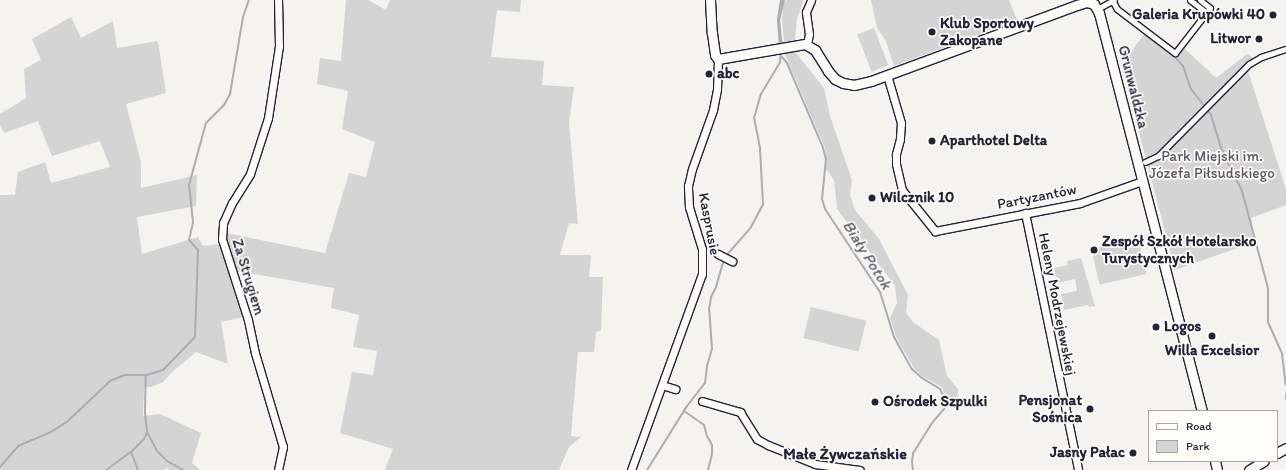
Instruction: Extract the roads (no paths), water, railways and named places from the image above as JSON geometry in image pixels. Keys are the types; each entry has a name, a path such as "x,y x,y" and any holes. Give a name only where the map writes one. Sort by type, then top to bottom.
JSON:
{"street":[{"name":"Za Strugiem","path":"278,0 279,46 268,118 250,174 232,203 223,223 222,238 248,320 255,353 283,447 278,470"},
{"name":"Kasprusie","path":"631,470 702,274 702,249 689,207 688,186 693,165 713,110 717,89 718,60 715,55 712,33 710,0"},
{"path":"807,45 809,34 806,12 811,0"},
{"path":"718,60 790,46 807,45 815,50 829,73 841,82 858,85 1077,5 1085,3 1096,6 1113,0 1118,9 1174,53 1210,8 1200,0"},
{"path":"1176,46 1204,11 1190,0"},
{"name":"Grunwaldzka","path":"1096,6 1202,410"},
{"path":"1145,162 1158,156 1248,64 1261,57 1286,49"},
{"name":"Partyzantów","path":"887,75 901,123 901,134 896,159 902,190 935,231 1080,203 1142,181"},
{"name":"Heleny Modrzejewskiej","path":"1025,213 1078,470"},
{"path":"718,254 732,260"},
{"path":"662,385 675,389"},
{"path":"702,401 740,412 757,439 768,445 814,464 860,470"},
{"path":"1249,470 1262,462"}],"waterway":[{"path":"0,467 18,446 51,432 68,421 110,381 125,375 146,375 163,370 195,337 198,250 189,240 193,222 189,185 206,123 224,105 230,94 243,17 249,0"},
{"path":"726,256 751,227 763,204 760,148 754,118 761,94 780,62 781,50"},
{"path":"1172,53 1183,66 1191,89 1211,115 1222,150 1242,191 1268,288 1268,322 1282,354 1286,385"},
{"name":"Biały Potok","path":"782,57 787,63 823,148 826,159 822,199 825,209 880,292 894,337 912,369 922,378 940,389 943,395 945,404 944,409 932,423 913,454 913,470"},
{"path":"647,470 687,406 705,383 707,366 712,349 709,310 711,297 716,287 724,259"},
{"path":"138,470 131,452 144,439 147,432 145,414 146,375"},
{"path":"1286,394 1286,399"},
{"path":"684,411 704,425 707,436 712,445 712,454 708,470"},
{"path":"147,432 157,451 167,461 183,470"},
{"path":"106,470 131,452"}],"place":[{"name":"Galeria Krupówki 40","path":"1273,15"},
{"name":"Klub Sportowy Zakopane","path":"932,32"},
{"name":"Litwor","path":"1259,39"},
{"name":"abc","path":"709,74"},
{"name":"Aparthotel Delta","path":"932,141"},
{"name":"Wilcznik 10","path":"872,198"},
{"name":"Zespół Szkół Hotelarsko Turystycznych","path":"1094,250"},
{"name":"Logos","path":"1156,327"},
{"name":"Willa Excelsior","path":"1212,336"},
{"name":"Ośrodek Szpulki","path":"875,402"},
{"name":"Pensjonat Sośnica","path":"1090,409"},
{"name":"Jasny Pałac","path":"1133,453"}],"district":[{"name":"Małe Żywczańskie","path":"845,454"}],"park label":[{"name":"Park Miejski im. Józefa Piłsudskiego","path":"1212,164"}]}
